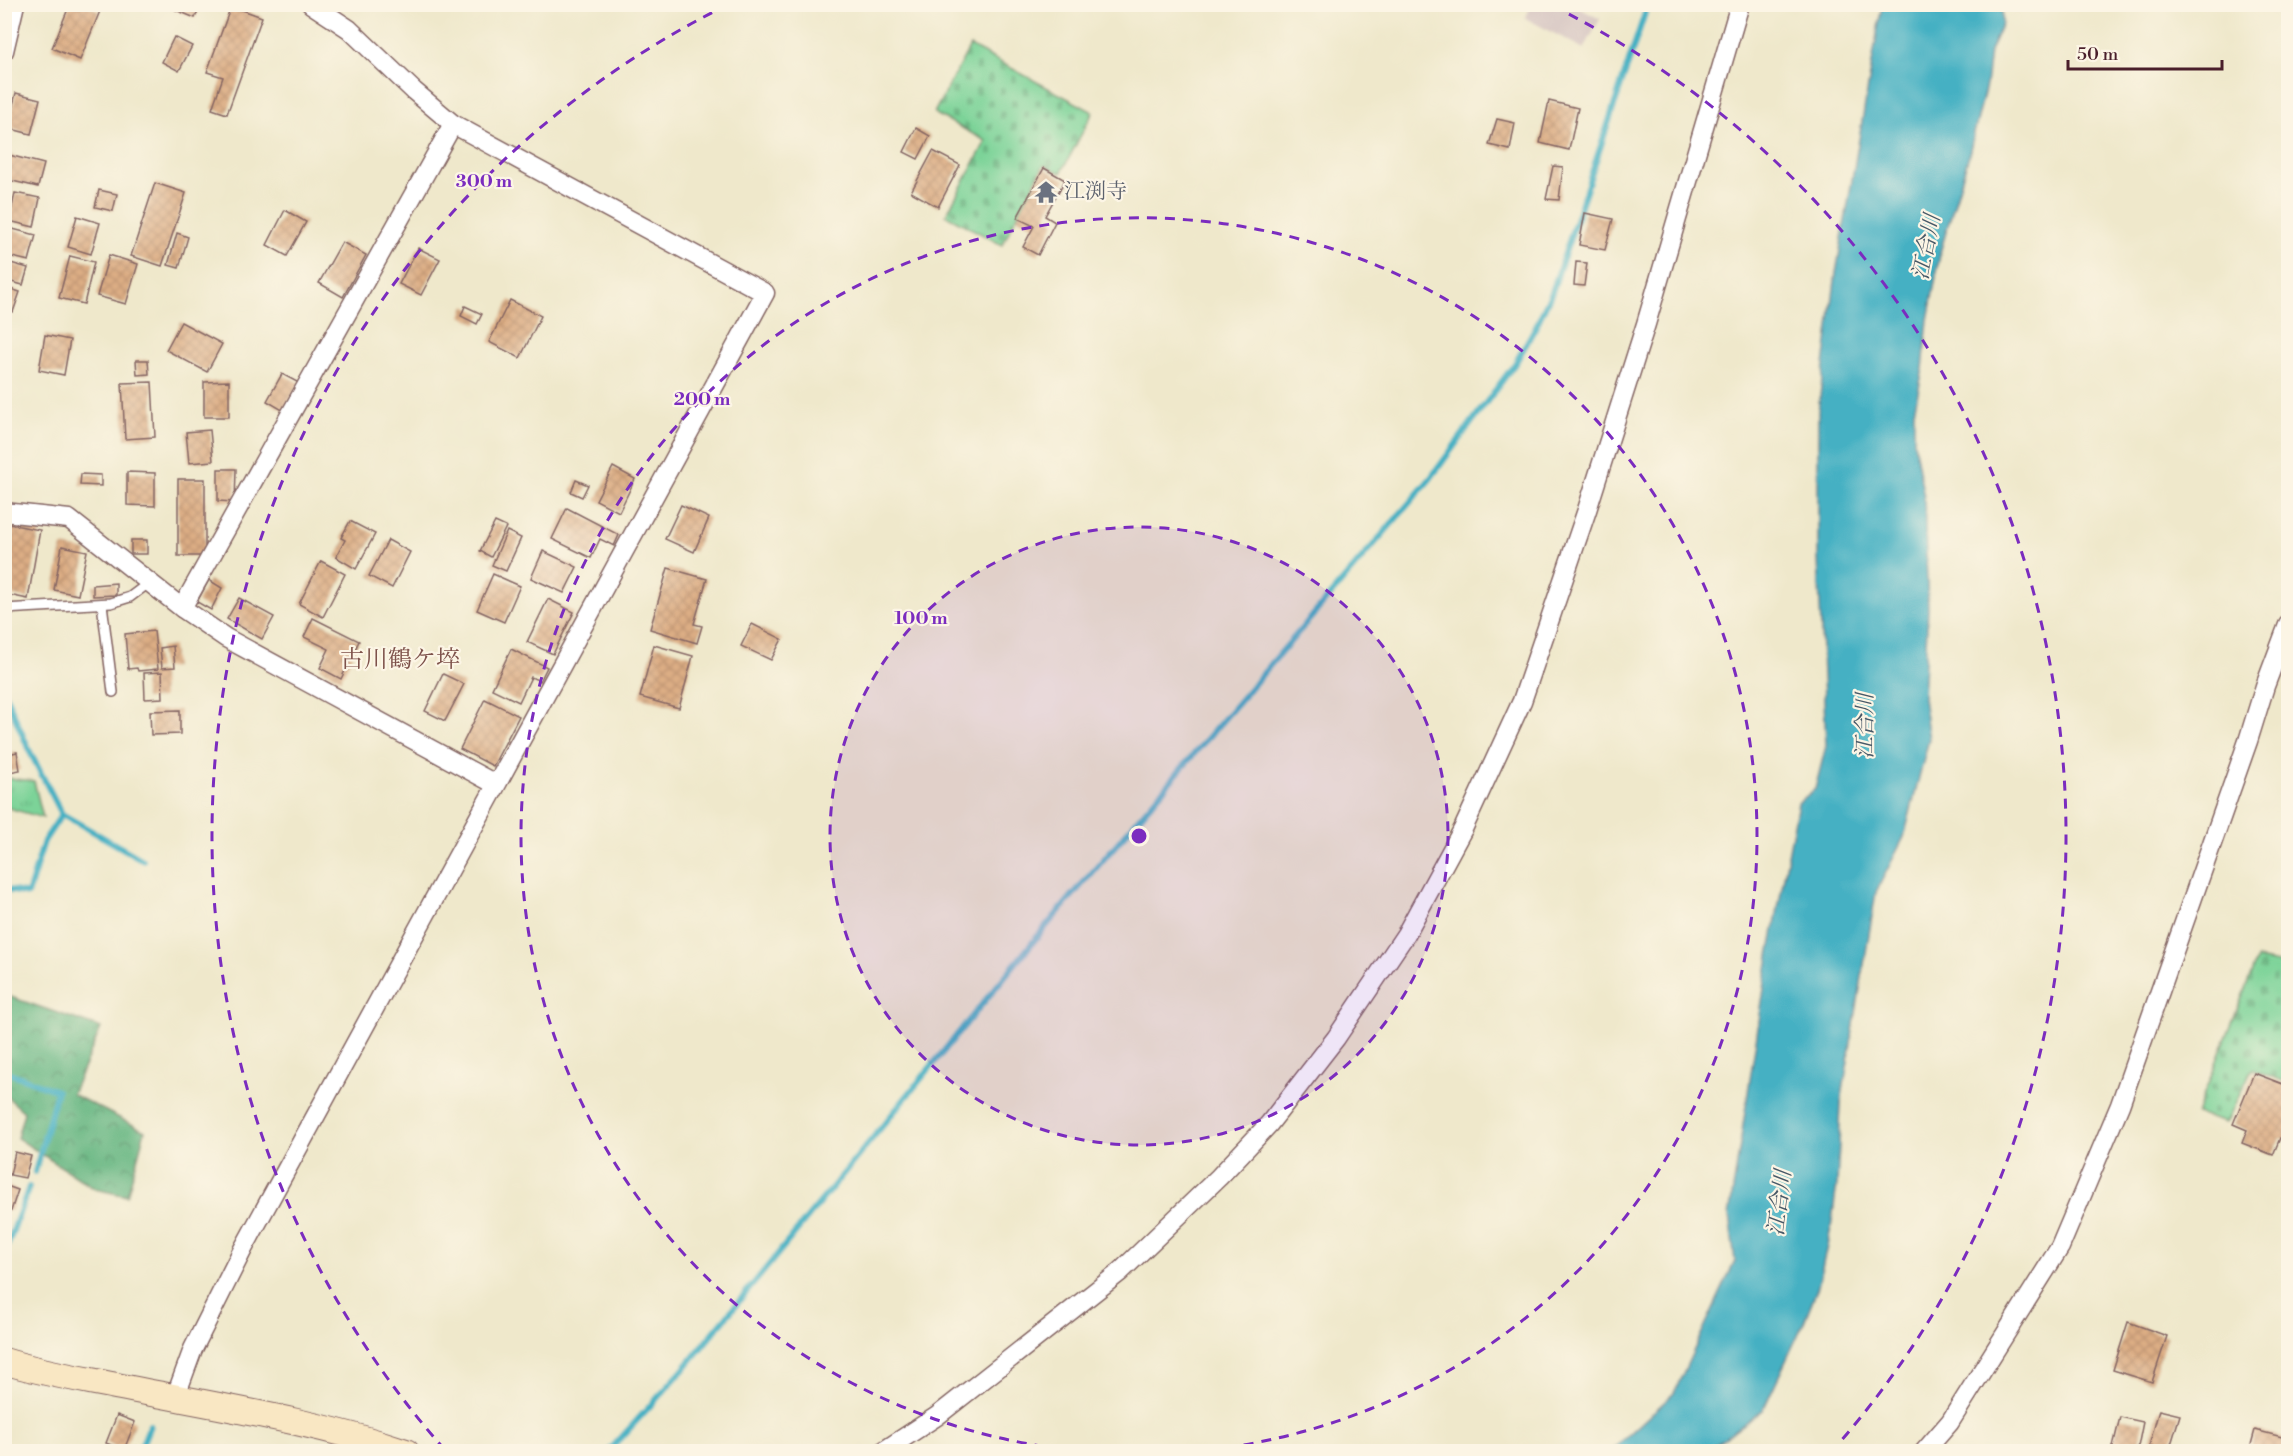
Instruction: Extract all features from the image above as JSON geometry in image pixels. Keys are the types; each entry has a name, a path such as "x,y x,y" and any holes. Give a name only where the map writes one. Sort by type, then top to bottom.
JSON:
{"street":[{"path":"4,51 15,4"},
{"path":"175,1398 193,1349 243,1249 765,293 453,124 414,91 349,29 311,4"},
{"path":"882,1452 937,1416 1120,1272 1219,1177 1269,1124 1336,1038 1406,934 1463,829 1521,701 1587,510 1646,324 1740,4"},
{"path":"182,609 453,124"},
{"path":"4,512 69,519 182,609 226,638 495,784"},
{"path":"1924,1452 1950,1422 2060,1247 2120,1105 2265,686 2289,625"},
{"path":"4,1361 315,1426 366,1438 406,1452"}],"lane":[{"path":"4,609 102,604 129,597 150,582"},
{"path":"102,604 113,692"}],"shaded area":[{"path":"1532,5 1573,5 1600,19 1584,49 1525,18"}],"green space":[{"path":"970,46 1093,112 1061,173 1044,165 1002,245 946,215 986,141 934,113"},
{"path":"5,778 34,781 43,818 5,807"},
{"path":"2257,959 2288,965 2288,1083 2252,1069 2226,1123 2196,1114"},
{"path":"5,995 101,1028 72,1094 145,1131 127,1196 95,1189 17,1138 24,1112 5,1095"}],"water":[{"name":"江合川","path":"1882,5 2002,5 2002,23 1990,51 1986,85 1968,158 1941,249 1928,320 1923,369 1914,411 1914,443 1924,497 1928,609 1923,698 1929,739 1904,837 1876,892 1841,1103 1837,1184 1831,1228 1818,1286 1804,1322 1763,1410 1707,1451 1611,1451 1674,1393 1735,1261 1729,1216 1769,956 1798,803 1815,789 1826,746 1818,558 1818,411 1836,273"}],"building":[{"path":"70,4 84,4 100,11 80,60 52,48"},
{"path":"170,4 201,4 195,18 169,7"},
{"path":"231,6 262,17 227,114 212,109 223,77 207,72"},
{"path":"174,37 192,46 179,71 162,62"},
{"path":"16,93 40,99 31,134 7,128"},
{"path":"1549,101 1578,108 1569,150 1540,143"},
{"path":"1497,119 1515,123 1510,150 1489,145"},
{"path":"916,128 930,136 918,159 904,152"},
{"path":"933,151 960,165 938,207 911,192"},
{"path":"9,155 44,164 38,187 4,179"},
{"path":"1553,166 1563,167 1559,200 1546,199"},
{"path":"1044,168 1065,180 1045,216 1055,222 1038,255 1023,247 1034,226 1017,218"},
{"path":"155,183 186,193 162,266 131,256"},
{"path":"99,190 117,194 113,211 95,207"},
{"path":"15,193 40,198 34,227 9,221"},
{"path":"285,210 306,222 287,256 267,245"},
{"path":"1585,213 1613,219 1605,250 1579,245"},
{"path":"77,216 100,223 91,254 68,247"},
{"path":"5,227 36,235 29,261 4,255"},
{"path":"177,233 188,237 179,268 168,265"},
{"path":"342,242 366,255 343,297 319,283"},
{"path":"418,248 440,259 421,295 399,284"},
{"path":"109,255 138,264 126,304 97,296"},
{"path":"70,256 94,262 84,304 59,298"},
{"path":"4,261 28,268 23,285 4,280"},
{"path":"1576,262 1587,263 1584,286 1574,285"},
{"path":"4,287 20,292 13,312 4,309"},
{"path":"510,300 541,316 520,358 489,342"},
{"path":"465,306 482,314 477,324 461,316"},
{"path":"181,322 222,344 207,372 166,350"},
{"path":"45,335 70,340 64,375 39,370"},
{"path":"136,360 148,360 149,374 137,375"},
{"path":"282,374 299,383 284,411 267,401"},
{"path":"229,381 229,417 204,417 204,382"},
{"path":"152,382 155,437 125,439 122,383"},
{"path":"4,394 9,394 6,418 4,418"},
{"path":"210,430 213,461 189,463 186,432"},
{"path":"613,467 635,479 619,512 596,500"},
{"path":"218,469 236,469 235,502 218,501"},
{"path":"127,472 155,473 155,506 127,505"},
{"path":"81,474 101,475 101,486 80,485"},
{"path":"178,479 205,479 205,556 178,556"},
{"path":"576,480 588,485 582,497 571,492"},
{"path":"681,505 709,518 694,552 665,539"},
{"path":"567,508 619,535 614,546 600,539 591,558 552,539"},
{"path":"350,521 375,534 356,569 336,557 345,540 341,538"},
{"path":"495,522 506,527 491,557 480,551"},
{"path":"9,524 40,530 28,599 4,594 9,555 4,554 4,549"},
{"path":"507,531 521,538 506,571 492,565"},
{"path":"131,540 147,540 147,554 131,554"},
{"path":"388,540 410,552 392,588 369,576"},
{"path":"62,546 87,551 78,595 54,590"},
{"path":"543,551 577,567 564,593 531,578"},
{"path":"321,561 345,574 323,617 299,604"},
{"path":"668,568 707,579 694,624 702,626 697,643 650,629"},
{"path":"493,574 520,586 504,622 477,610"},
{"path":"209,580 222,588 211,610 197,602"},
{"path":"116,583 116,595 93,596 93,585"},
{"path":"239,598 274,617 262,639 227,619"},
{"path":"548,599 574,612 553,654 527,642"},
{"path":"313,618 359,641 341,679 320,668 329,649 304,637"},
{"path":"752,624 782,639 771,660 741,646"},
{"path":"154,631 158,669 138,671 137,668 128,669 125,634"},
{"path":"654,645 693,656 679,708 640,697"},
{"path":"173,646 175,667 162,668 160,648"},
{"path":"511,649 547,667 540,681 531,677 519,702 492,689"},
{"path":"162,672 163,698 145,699 144,673"},
{"path":"443,674 464,684 445,721 425,711"},
{"path":"485,699 519,716 493,766 460,749"},
{"path":"180,710 180,734 151,735 150,711"},
{"path":"17,752 20,770 4,773 4,755"},
{"path":"2254,1073 2288,1086 2288,1141 2280,1138 2273,1155 2242,1143 2247,1130 2233,1124"},
{"path":"15,1152 31,1156 25,1178 10,1175"},
{"path":"4,1185 18,1190 11,1211 4,1209"},
{"path":"2128,1322 2167,1336 2152,1382 2113,1370"},
{"path":"2159,1410 2180,1415 2169,1451 2149,1446"},
{"path":"117,1415 135,1422 124,1450 106,1443"},
{"path":"2120,1417 2143,1422 2137,1452 2112,1451"},
{"path":"2255,1430 2286,1438 2283,1452 2249,1452"}],"waterway":[{"path":"608,1452 682,1371 1042,931 1430,479 1516,362 1552,292 1648,4"},
{"path":"4,692 30,752 62,814 143,860"},
{"path":"4,889 28,894 44,841 62,814"},
{"path":"4,1071 57,1091 35,1172"},
{"path":"4,1255 29,1187"},
{"path":"139,1452 150,1425"}],"place":[{"name":"江渕寺","path":"1046,192"}],"district":[{"name":"古川鶴ケ埣","path":"400,660"}]}
